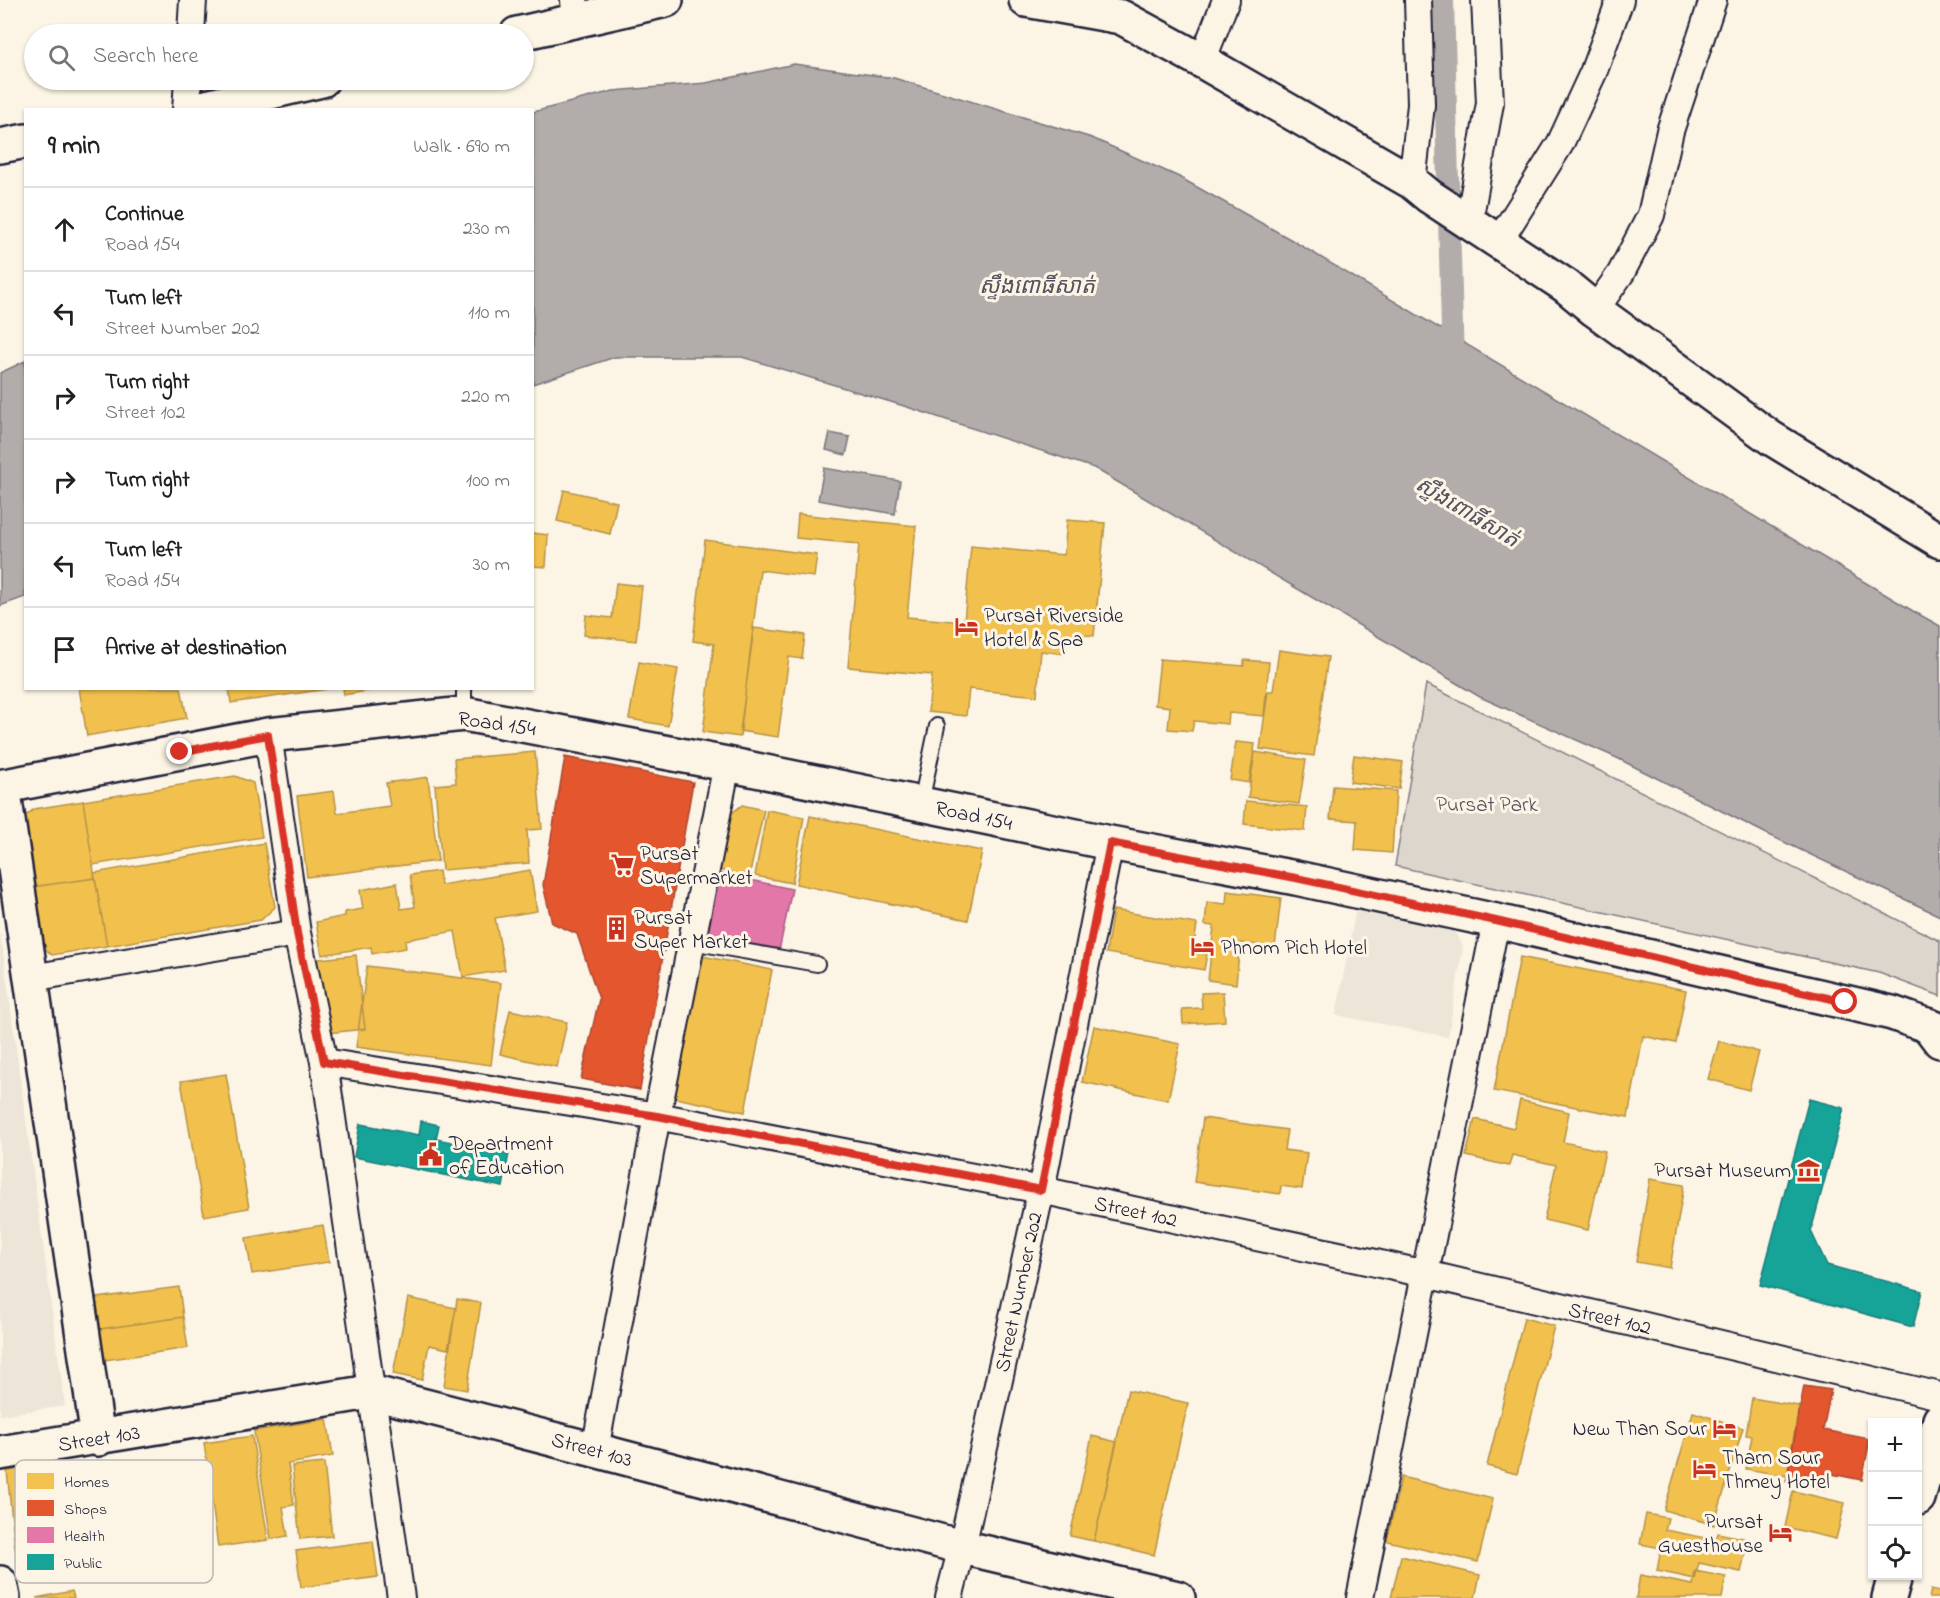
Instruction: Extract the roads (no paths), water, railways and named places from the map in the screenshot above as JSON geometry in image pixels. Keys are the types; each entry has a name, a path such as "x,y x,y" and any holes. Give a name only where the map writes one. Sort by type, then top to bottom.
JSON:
{"street":[{"path":"192,24 193,0"},
{"path":"534,27 575,10 666,0"},
{"path":"1026,0 1120,17 1202,61 1421,189 1566,286 1595,310 1771,438 1940,541"},
{"path":"1202,61 1226,0"},
{"path":"1418,0 1421,189"},
{"path":"1463,218 1490,104 1485,0"},
{"path":"1499,241 1560,144 1593,73 1620,0"},
{"path":"1595,310 1621,273 1651,215 1670,131 1713,0"},
{"path":"186,108 187,90"},
{"path":"202,108 279,90"},
{"path":"0,146 24,141"},
{"name":"Road 154","path":"2,787 268,735 464,701 727,764 1110,843 1296,878 1496,921 1892,1012 1936,1032"},
{"path":"268,735 297,933 324,1062 401,1598"},
{"path":"596,1450 657,1116 727,764"},
{"path":"2,787 98,1438"},
{"name":"Street Number 202","path":"949,1598 1041,1190 1110,843"},
{"path":"1360,1598 1496,921"},
{"path":"31,978 297,933"},
{"name":"Street 102","path":"324,1062 657,1116 1041,1190 1425,1274 1940,1396"},
{"name":"Street 103","path":"0,1453 370,1392 962,1547 1178,1598"},
{"path":"1922,1481 1940,1420"},
{"path":"1889,1598 1894,1580"},
{"path":"0,1583 3,1598"}],"lane":[{"path":"921,804 938,726"},
{"path":"691,942 817,964"}],"water":[{"name":"ស្ទឹងពោធិ៍សាត់","path":"794,64 894,78 1092,138 1179,177 1290,239 1940,626 1940,916 1767,834 1617,758 1480,697 1094,468 904,406 742,357 615,357 534,384 534,112 613,91 706,83"},
{"path":"24,361 24,597 0,606 0,373"},
{"path":"830,433 850,437 846,455 826,450"},
{"path":"824,468 900,481 895,514 818,500"}],"waterway":[{"path":"1443,0 1453,364"}],"place":[{"name":"Pursat Riverside Hotel & Spa","path":"966,627"},
{"name":"Pursat Supermarket","path":"622,865"},
{"name":"Pursat Super Market","path":"616,929"},
{"name":"Phnom Pich Hotel","path":"1203,947"},
{"name":"Department of Education","path":"431,1155"},
{"name":"Pursat Museum","path":"1809,1170"},
{"name":"New Than Sour","path":"1725,1428"},
{"name":"Tharn Sour Thmey Hotel","path":"1704,1469"},
{"name":"Pursat Guesthouse","path":"1781,1533"}],"park label":[{"name":"Pursat Park","path":"1487,804"}]}
